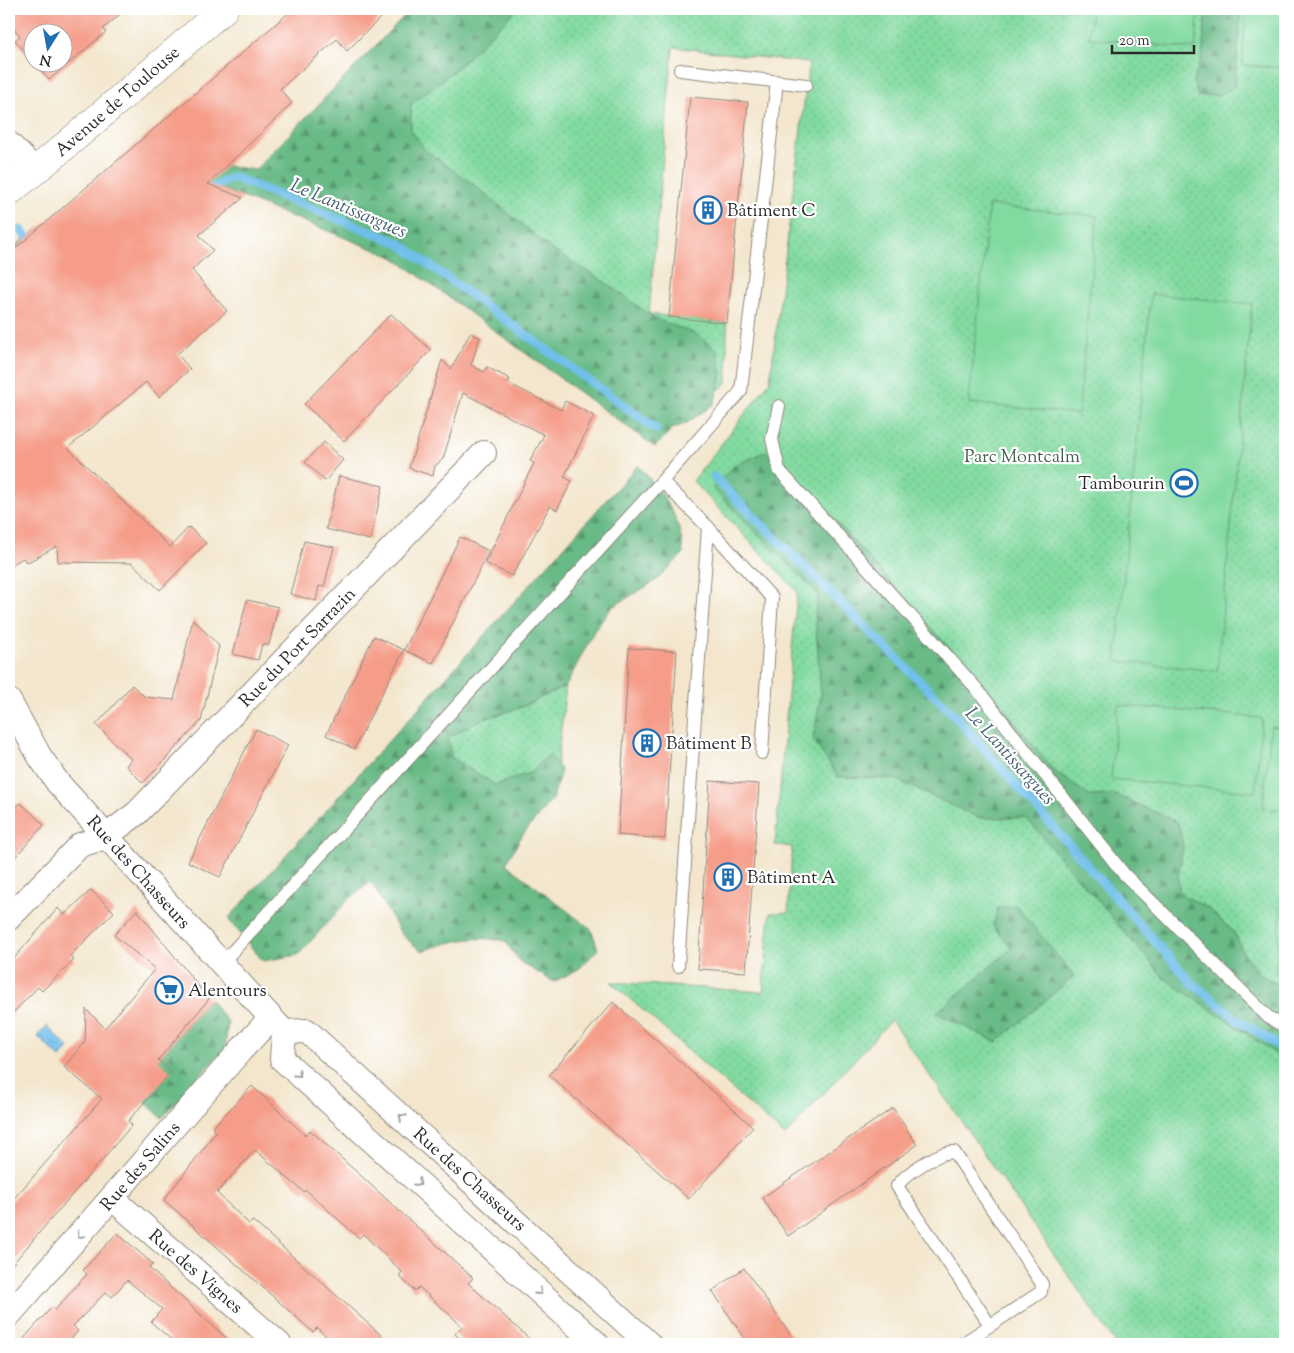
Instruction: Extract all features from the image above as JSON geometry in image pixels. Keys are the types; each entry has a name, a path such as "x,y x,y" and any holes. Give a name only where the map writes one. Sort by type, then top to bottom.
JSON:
{"main road":[{"name":"Avenue de Toulouse","path":"10,188 35,170 224,9"}],"street":[{"path":"9,144 35,170"},
{"name":"Rue du Port Sarrazin","path":"9,918 80,845 105,836 136,813 484,453"},
{"name":"Rue des Chasseurs","path":"9,701 53,777 278,1025 307,1031 650,1344"},
{"path":"278,1025 282,1059 597,1344"},
{"name":"Rue des Salins","path":"9,1316 241,1050 278,1025"},
{"name":"Rue des Vignes","path":"112,1198 279,1344"}],"lane":[{"path":"680,70 806,85"},
{"path":"222,963 662,481 741,391 777,82"},
{"path":"778,406 772,439 779,470 976,688 1124,874 1268,1017 1285,1027"},
{"path":"662,481 708,527 772,598 762,753"},
{"path":"678,966 708,527"},
{"path":"962,1344 1040,1292 1042,1284 954,1152 945,1151 902,1179 897,1186 990,1325"}],"green space":[{"name":"Parc Montcalm","path":"411,9 1285,9 1285,1344 1116,1344 891,1020 785,1136 611,982 763,992 770,913 788,913 792,847 775,845 797,592 693,481 770,381 809,63 673,47 649,314 727,323 727,383 672,429 405,233"},
{"path":"411,9 517,9 457,68 411,104 411,130 425,150 477,187 553,250 605,282 654,318 698,335 718,351 722,376 714,404 687,423 672,429 655,447 393,257 225,190 63,292 15,246 38,229 65,261 227,166 255,170"},
{"path":"1092,9 1199,9 1195,49 1089,38"},
{"path":"1206,9 1241,9 1235,86 1220,95 1198,96 1193,82 1202,57"},
{"path":"1246,9 1285,9 1285,68 1242,65"},
{"path":"989,205 1097,216 1078,414 969,403"},
{"name":"Tambourin","path":"1151,294 1252,304 1217,671 1116,661"},
{"path":"766,451 807,489 1010,716 1054,771 1090,796 1116,795 1178,822 1183,847 1178,877 1180,894 1206,907 1234,932 1244,954 1260,974 1285,988 1285,1060 1164,978 1026,818 979,818 895,779 838,777 813,739 821,694 815,615 818,594 712,488 734,466"},
{"path":"638,465 669,506 679,527 683,554 657,580 612,607 594,631 566,686 519,708 477,721 448,738 451,757 495,785 532,772 549,754 561,770 553,798 521,837 506,864 591,929 598,949 580,968 554,982 520,962 505,941 493,939 463,940 421,951 402,935 371,882 349,899 298,955 263,961 228,919"},
{"path":"566,686 557,765 548,755 532,772 495,785 451,757 448,738 477,721 519,708"},
{"path":"1118,705 1262,718 1255,792 1111,779"},
{"path":"1271,726 1285,728 1285,810 1263,808"},
{"path":"1285,865 1285,973 1275,972"},
{"path":"1016,905 1074,976 997,1042 936,1013 1012,948 993,927 998,908"},
{"path":"209,999 228,1022 225,1048 162,1118 145,1102 158,1060"}],"water":[{"path":"47,1026 69,1048 60,1058 37,1036"}],"building":[{"path":"9,9 126,9 103,29 106,32 72,61 72,22 22,22 22,49 15,40 20,36 9,23"},
{"path":"293,9 389,9 347,51 337,39 280,89 292,103 208,184 243,198 199,235 213,250 192,270 227,311 177,354 190,369 159,397 146,382 68,448 170,547 189,527 206,543 160,590 132,563 58,562 57,546 30,561 26,562 23,558 9,566 9,254"},
{"path":"42,72 58,72 49,80"},
{"name":"Bâtiment C","path":"690,97 748,102 727,323 669,317"},
{"path":"391,314 431,350 344,441 304,404"},
{"path":"470,333 480,337 471,365 484,372 487,367 510,379 508,383 561,410 565,401 594,416 564,477 572,481 557,510 550,506 512,576 485,563 534,463 530,461 544,435 463,393 443,459 435,466 433,476 409,468 442,360 451,369"},
{"path":"324,442 343,460 325,481 305,462"},
{"path":"339,476 383,486 370,540 326,529"},
{"path":"460,537 489,551 433,663 404,650"},
{"path":"304,541 334,547 324,587 319,586 316,601 290,594"},
{"path":"247,600 278,607 269,645 262,644 258,660 233,654"},
{"path":"193,619 219,646 201,721 143,783 126,766 131,759 96,725 132,685 145,697 174,700"},
{"path":"374,636 404,650 354,749 326,735"},
{"name":"Bâtiment B","path":"629,648 677,651 665,839 618,835"},
{"path":"256,729 288,745 220,877 188,862"},
{"name":"Bâtiment A","path":"710,781 759,784 746,972 698,969"},
{"path":"21,803 44,825 9,864 9,810"},
{"path":"91,890 114,912 70,956 74,960 42,991 38,987 9,1017 9,964 58,908 64,915"},
{"path":"137,910 209,999 158,1060 171,1072 128,1121 132,1125 9,1268 9,1204 102,1099 64,1067 85,1042 86,1009 105,1028 155,969 114,935"},
{"path":"613,1002 753,1127 689,1199 549,1075"},
{"path":"252,1086 305,1135 310,1130 473,1278 468,1283 535,1344 466,1344 455,1334 462,1326 419,1287 415,1291 399,1276 402,1272 363,1234 359,1238 306,1190 304,1192 255,1150 217,1193 249,1224 253,1221 391,1344 335,1344 317,1328 313,1332 164,1200 216,1132 212,1128"},
{"path":"893,1108 917,1145 788,1236 762,1198"},
{"path":"117,1233 153,1264 149,1268 233,1344 176,1344 151,1322 162,1309 127,1280 112,1297 106,1292 73,1326 78,1331 67,1344 19,1344 52,1307 55,1310 87,1274 83,1270"},
{"path":"744,1268 797,1344 749,1344 712,1291"}],"waterway":[{"name":"Le Lantissargues","path":"205,192 233,177 399,243 656,429"},
{"name":"Le Lantissargues","path":"21,230 34,246"},
{"name":"Le Lantissargues","path":"714,477 954,715 1191,982 1238,1020 1285,1050"}],"place":[{"name":"Bâtiment C","path":"708,210"},
{"name":"Tambourin","path":"1184,483"},
{"name":"Bâtiment B","path":"647,743"},
{"name":"Bâtiment A","path":"728,877"},
{"name":"Alentours","path":"169,990"}]}
